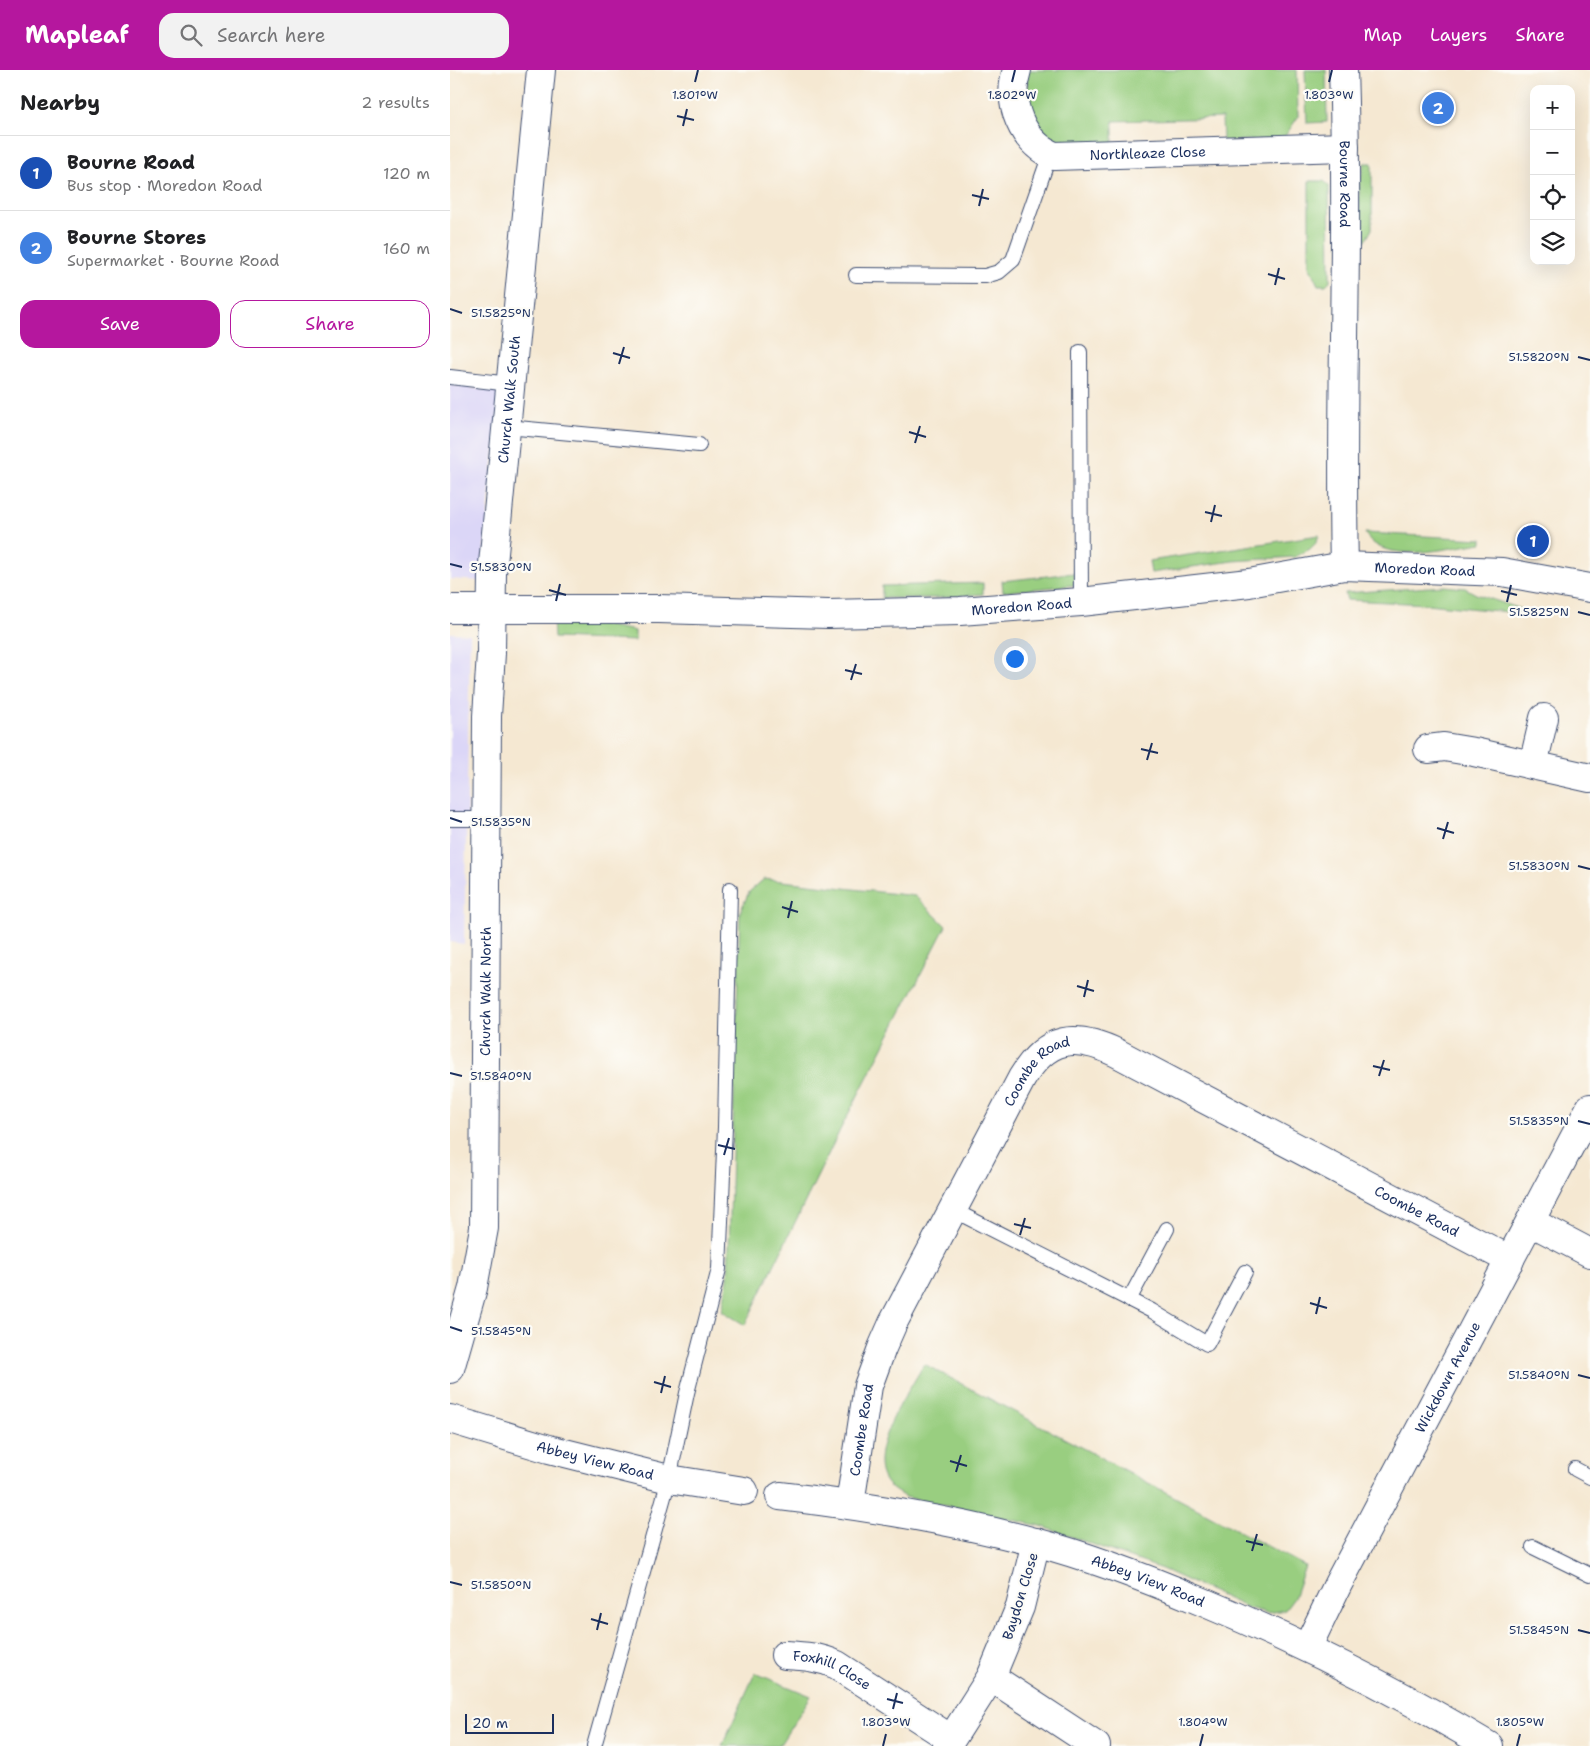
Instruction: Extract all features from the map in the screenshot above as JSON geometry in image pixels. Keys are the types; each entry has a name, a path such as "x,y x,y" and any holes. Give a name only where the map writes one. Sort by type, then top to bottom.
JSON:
{"street":[{"name":"Church Walk South","path":"492,609 494,538 507,428 541,70"},
{"path":"1017,70 1012,98 1017,114 1031,140 1043,151 1050,154"},
{"name":"Bourne Road","path":"1344,70 1346,147 1344,566"},
{"name":"Northleaze Close","path":"1050,154 1346,147"},
{"name":"Moredon Road","path":"450,609 721,610 828,614 960,611 1081,602 1249,584 1344,566 1502,572 1590,588"},
{"name":"Church Walk North","path":"450,1369 473,1288 484,1228 488,819 487,716 492,609"},
{"path":"1533,765 1544,718"},
{"path":"1428,750 1444,747 1474,752 1590,778"},
{"name":"Coombe Road","path":"850,1504 865,1401 872,1374 893,1323 1029,1068 1043,1051 1055,1044 1081,1041 1097,1044 1117,1053 1510,1260"},
{"name":"Wickdown Avenue","path":"1307,1648 1338,1584 1590,1108"},
{"path":"1531,1222 1590,1253"},
{"name":"Abbey View Road","path":"450,1419 549,1448 669,1479 744,1491"},
{"name":"Abbey View Road","path":"780,1496 850,1504 953,1522 1036,1542 1143,1577 1268,1629 1307,1648 1429,1710 1489,1746"},
{"name":"Baydon Close","path":"949,1742 991,1677 1020,1607 1036,1542"},
{"name":"Foxhill Close","path":"786,1655 806,1656 837,1664 949,1742"},
{"path":"991,1677 1096,1746"}],"lane":[{"path":"856,274 985,276 1008,266 1013,260 1050,154"},
{"path":"1080,352 1081,602"},
{"path":"450,377 510,384"},
{"path":"507,428 698,445"},
{"path":"450,819 488,819"},
{"path":"594,1746 669,1479 719,1269 730,889"},
{"path":"953,1210 1129,1300 1207,1344 1244,1272"},
{"path":"1129,1300 1167,1229"},
{"path":"1575,1469 1590,1477"},
{"path":"1534,1547 1590,1575"}],"shaded area":[{"path":"450,385 500,392 481,581 450,579"},
{"path":"450,633 470,634 464,944 450,942"}],"green space":[{"path":"1027,70 1297,70 1298,117 1283,139 1223,141 1222,118 1113,121 1113,144 1065,143 1043,135 1035,127 1029,111"},
{"path":"1305,70 1326,70 1327,122 1307,123"},
{"path":"1364,163 1372,163 1372,229 1366,240 1360,241 1359,185"},
{"path":"1309,181 1324,181 1329,186 1330,281 1326,285 1318,285 1309,266"},
{"path":"1365,533 1482,539 1482,543 1436,551 1401,552 1386,549 1374,543"},
{"path":"1319,535 1316,543 1310,549 1295,557 1233,561 1151,573 1149,561"},
{"path":"1074,573 1075,585 1003,592 1002,581"},
{"path":"983,583 983,594 936,598 882,598 882,586"},
{"path":"1444,586 1465,588 1476,594 1527,611 1529,614 1427,604 1347,600 1345,593"},
{"path":"553,619 577,620 635,631 635,641 554,638"},
{"path":"764,879 915,896 946,926 841,1128 745,1325 722,1311 728,1278 740,912 749,892"},
{"path":"924,1364 1305,1566 1294,1598 1285,1610 1268,1613 1248,1608 1162,1569 1041,1526 905,1497 889,1486 882,1473 880,1458 883,1442 890,1425"},
{"path":"755,1673 811,1696 779,1746 722,1746"}],"place":[{"name":"Bourne Stores","path":"1438,108"},
{"name":"Bourne Road","path":"1533,541"}]}
